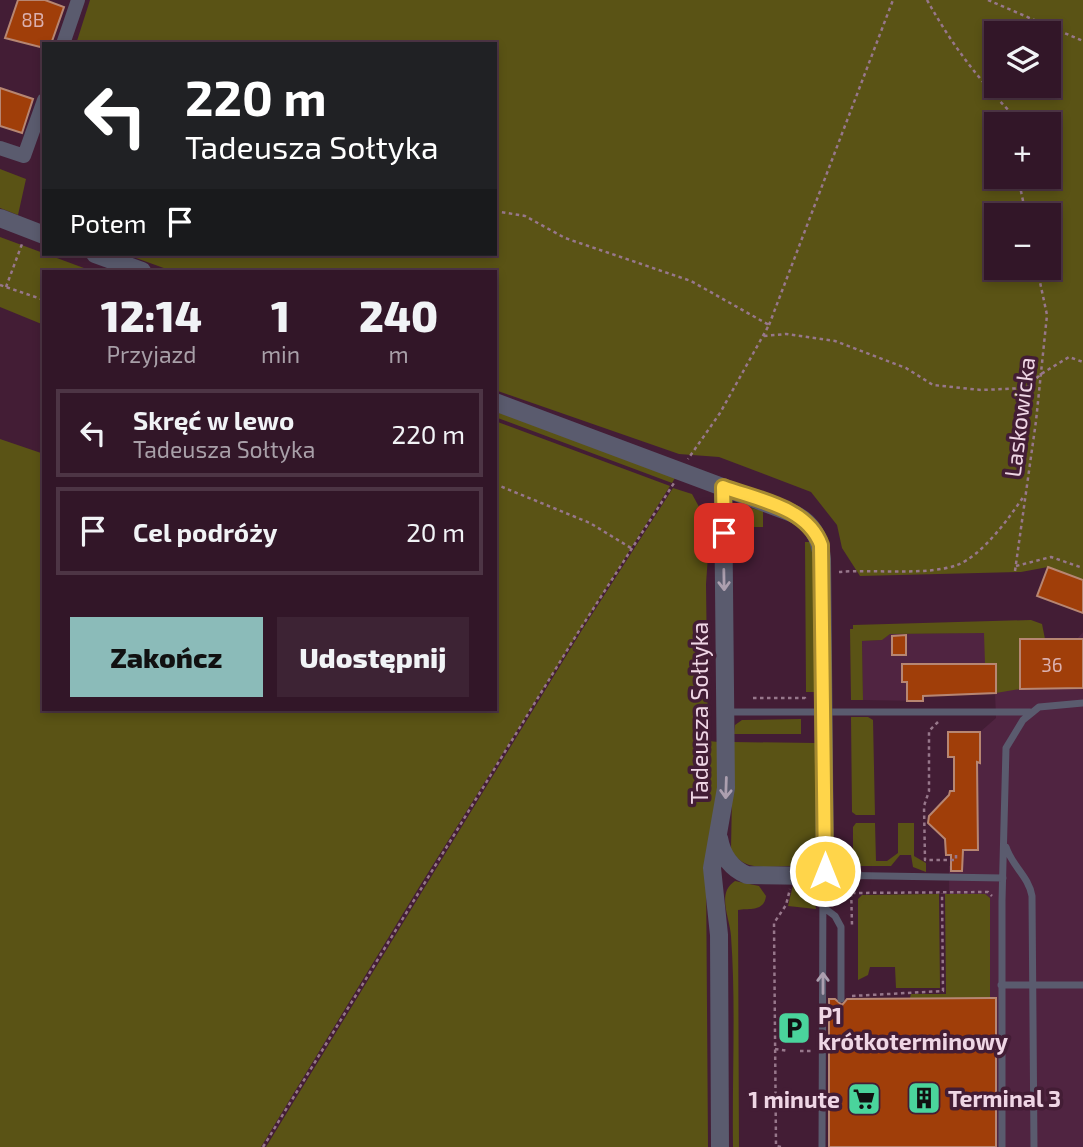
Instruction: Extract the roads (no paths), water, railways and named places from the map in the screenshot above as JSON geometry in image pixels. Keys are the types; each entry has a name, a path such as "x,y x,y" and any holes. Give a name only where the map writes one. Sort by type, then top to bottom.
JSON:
{"street":[{"path":"64,42 78,0"},
{"path":"0,148 24,156 42,106"},
{"path":"0,218 42,234"},
{"path":"101,256 139,270"},
{"path":"497,403 800,516 817,535 822,559 823,875 752,876 741,873 727,860 719,838"},
{"name":"Tadeusza Sołtyka","path":"720,1147 717,906 712,868 726,788 723,487"},
{"path":"717,906 723,887 732,877 741,873"}],"lane":[{"path":"725,712 1030,712 1048,704 1083,703"},
{"path":"1002,1147 1001,985 1006,748 1014,732 1030,712"},
{"path":"1005,841 1011,859 1031,890 1034,1147"},
{"path":"822,1147 823,875 1003,878"},
{"path":"823,906 835,916 841,927 841,999"},
{"path":"1001,985 1083,985"}],"place":[{"name":"P1 krótkoterminowy","path":"794,1028"},
{"name":"Terminal 3","path":"924,1098"},
{"name":"1 minute","path":"864,1099"}]}
